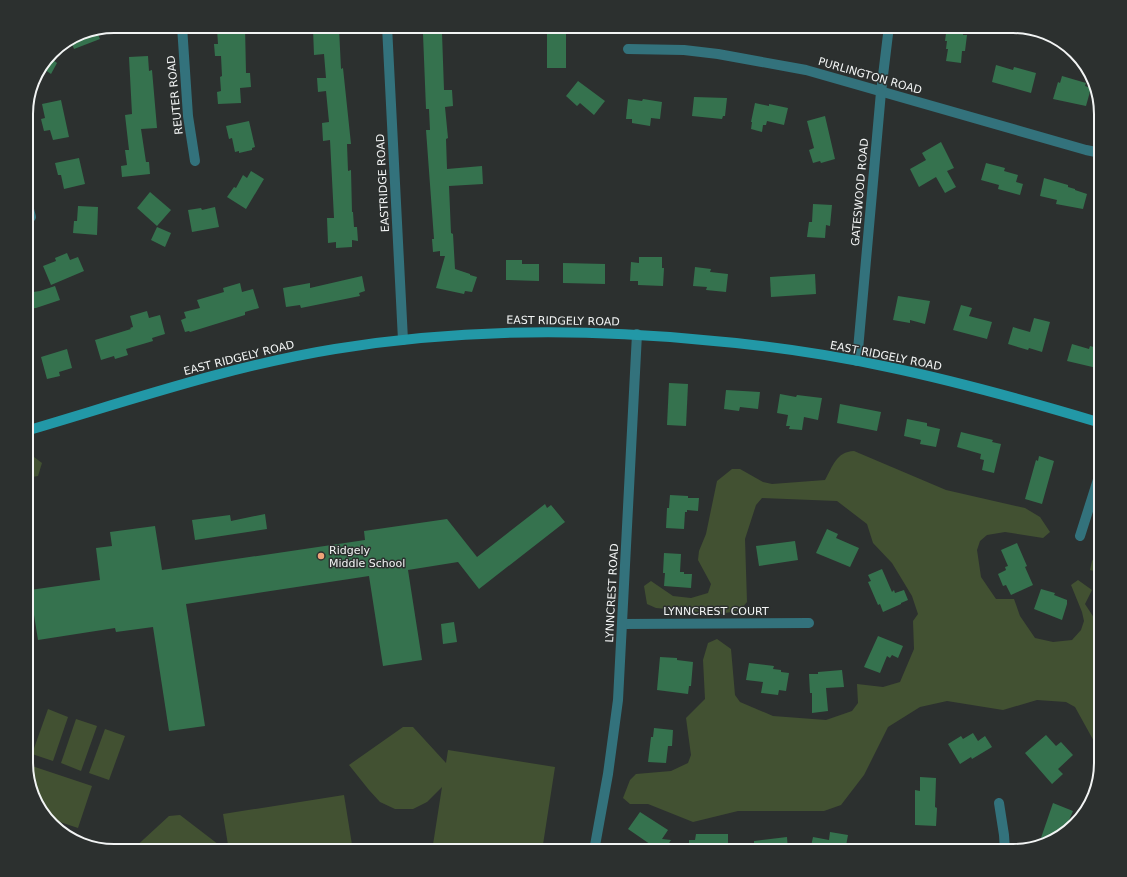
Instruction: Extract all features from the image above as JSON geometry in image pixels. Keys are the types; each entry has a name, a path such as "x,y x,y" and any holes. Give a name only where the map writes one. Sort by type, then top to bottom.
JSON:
{"street":[{"name":"REUTER ROAD","path":"182,33 188,116 195,161"},
{"name":"EASTRIDGE ROAD","path":"387,33 403,340"},
{"name":"GATESWOOD ROAD","path":"857,361 881,92 888,33"},
{"name":"PURLINGTON ROAD","path":"628,49 684,50 745,58 806,70 1094,151"},
{"name":"EAST RIDGELY ROAD","path":"33,429 239,369 335,349 403,340 492,332 637,334 746,344 894,368 977,388 1094,421"},
{"name":"LYNNCREST ROAD","path":"595,844 608,774 618,700 637,334"},
{"path":"1080,536 1094,492"},
{"name":"LYNNCREST COURT","path":"622,624 809,623"},
{"path":"999,803 1005,844"}],"green space":[{"path":"854,451 946,490 1025,508 1040,517 1050,532 1043,538 1005,532 987,535 980,541 977,550 981,577 996,599 1014,599 1020,616 1035,638 1053,642 1072,640 1081,630 1084,621 1071,585 1078,580 1092,590 1085,604 1094,618 1094,741 1075,707 1066,702 1037,700 1003,710 947,701 920,707 888,727 864,775 841,805 824,811 738,811 693,822 648,804 630,804 623,798 630,780 636,774 671,771 688,763 691,755 686,718 705,699 703,660 708,643 717,639 731,649 735,695 740,702 773,716 826,720 852,711 858,703 857,684 883,687 900,682 914,649 913,621 918,614 912,596 892,563 873,543 867,524 837,501 762,498 756,505 745,539 747,602 740,610 721,614 656,608 647,604 644,586 651,581 673,596 691,598 708,593 711,584 698,560 699,551 706,534 717,481 732,469 740,469 763,482 772,484 825,480 839,457 848,452"},
{"path":"33,457 42,463 38,476 33,477"},
{"path":"1094,558 1094,571 1090,570"},
{"path":"48,709 68,717 53,761 33,754"},
{"path":"76,719 97,726 81,771 61,763"},
{"path":"403,727 413,727 446,763 448,750 555,767 543,844 433,844 442,787 427,802 413,809 395,809 380,802 349,765"},
{"path":"105,729 125,736 109,780 89,773"},
{"path":"33,766 92,786 78,828 58,822 50,812 39,794"},
{"path":"344,795 352,844 228,844 223,814"},
{"path":"180,815 218,844 139,844 169,816"}],"building":[{"path":"217,33 245,33 246,73 250,73 251,87 240,88 241,103 218,104 217,92 221,91 220,77 222,76 221,56 215,56 214,44 218,44"},
{"path":"313,33 339,33 341,69 343,68 351,144 347,144 348,171 351,170 352,212 354,227 357,227 358,241 352,240 352,247 336,248 336,242 328,243 327,218 334,218 330,140 323,141 322,123 329,122 326,91 318,92 317,78 326,78 324,54 314,55"},
{"path":"442,33 444,90 452,90 453,106 445,107 448,138 446,139 447,169 482,166 483,184 449,186 451,233 453,234 455,269 477,277 472,292 465,291 464,294 436,288 445,256 440,256 440,251 433,252 432,239 434,239 426,130 430,130 429,109 426,109 423,34"},
{"path":"547,33 566,33 566,68 547,68"},
{"path":"946,33 963,33 963,35 967,35 965,51 962,51 961,63 946,61 948,49 946,49 947,41 945,41"},
{"path":"98,35 100,39 74,49 72,45 78,41"},
{"path":"148,56 149,71 152,70 157,128 141,129 146,162 149,162 150,174 122,177 121,166 127,165 125,150 129,150 125,115 132,114 129,57"},
{"path":"54,61 57,63 51,74 46,71"},
{"path":"996,65 1013,70 1014,67 1036,73 1031,93 992,82"},
{"path":"1062,76 1086,83 1085,86 1089,87 1090,91 1086,106 1053,99 1058,82 1060,83"},
{"path":"578,81 605,101 594,115 580,103 577,106 566,96"},
{"path":"694,97 727,98 725,116 723,116 722,119 692,116"},
{"path":"628,99 642,101 643,99 662,102 660,119 651,118 650,126 632,123 632,119 626,119"},
{"path":"61,100 69,137 53,140 50,130 44,131 41,119 45,118 42,104"},
{"path":"755,103 788,108 784,125 767,121 766,125 763,125 762,132 751,129"},
{"path":"825,116 835,159 821,163 820,161 813,163 809,150 814,148 807,121"},
{"path":"249,121 255,147 252,148 252,150 239,153 239,151 235,152 232,138 229,139 226,126"},
{"path":"941,142 954,168 947,171 956,187 945,193 936,177 919,187 910,169 926,160 922,153"},
{"path":"79,158 85,184 64,189 61,175 58,175 55,163"},
{"path":"986,163 1005,168 1004,171 1018,175 1016,182 1023,184 1020,195 998,189 999,185 981,180"},
{"path":"251,171 264,179 246,209 227,197 234,187 236,188 243,175 247,178"},
{"path":"1044,178 1068,185 1068,187 1087,194 1083,209 1056,204 1057,200 1040,196"},
{"path":"150,192 171,210 157,226 137,208"},
{"path":"813,204 832,205 830,226 826,225 825,238 807,237 809,222 812,222"},
{"path":"78,206 98,207 97,235 73,233 74,221 77,221"},
{"path":"215,207 219,227 192,232 188,210 201,208 202,210"},
{"path":"157,227 171,233 165,247 151,240"},
{"path":"67,253 70,260 78,257 84,271 51,285 43,266 56,261 55,258"},
{"path":"639,257 662,257 662,268 664,268 663,286 638,285 638,281 630,281 631,262 639,263"},
{"path":"506,260 522,260 522,264 539,264 539,281 506,280"},
{"path":"563,263 605,264 605,284 563,283"},
{"path":"695,267 711,269 710,272 728,274 726,292 706,290 707,287 693,286"},
{"path":"815,274 816,294 771,297 770,277"},
{"path":"362,276 365,291 359,293 360,296 301,308 300,305 286,307 283,288 310,283 310,288"},
{"path":"240,283 242,292 253,289 259,308 245,312 245,315 190,332 185,332 181,320 186,318 184,312 200,308 197,300 224,292 223,288"},
{"path":"55,286 60,300 33,308 33,292"},
{"path":"898,296 930,301 925,324 910,320 910,323 893,320"},
{"path":"961,305 972,308 969,316 992,322 987,339 953,330"},
{"path":"147,311 149,318 160,315 165,334 152,338 153,341 126,349 128,355 115,359 114,356 101,360 95,340 131,329 130,328 133,327 130,316"},
{"path":"1034,318 1050,322 1042,352 1029,348 1028,350 1008,344 1013,327 1030,332"},
{"path":"1072,344 1089,349 1090,346 1094,347 1094,367 1067,361"},
{"path":"67,349 72,368 59,372 60,376 47,379 41,357"},
{"path":"669,383 688,384 686,426 667,425"},
{"path":"726,390 760,392 758,409 740,407 739,411 724,409"},
{"path":"780,394 796,397 797,395 822,398 818,420 804,417 802,430 789,429 790,426 786,426 788,415 777,413"},
{"path":"840,404 881,412 877,431 837,423"},
{"path":"907,419 927,423 927,426 940,429 936,447 920,444 921,440 904,436"},
{"path":"961,432 993,440 992,442 1001,444 994,473 982,470 984,460 980,459 981,454 957,447"},
{"path":"1039,456 1054,461 1042,504 1025,499 1036,460 1038,461"},
{"path":"670,495 699,498 698,511 687,510 687,512 685,512 684,529 666,528 667,508 669,508"},
{"name":"Ridgely Middle School","path":"545,504 547,508 551,505 565,522 479,589 458,562 408,570 422,660 383,666 369,576 186,604 205,726 169,731 153,627 116,632 115,628 38,640 33,609 33,590 100,580 96,548 112,546 110,532 155,526 162,570 365,540 364,531 447,519 477,557"},
{"path":"265,514 267,529 195,540 192,520 230,515 231,521"},
{"path":"827,529 838,534 836,538 859,548 850,567 816,553"},
{"path":"795,541 798,560 759,566 756,546"},
{"path":"1017,543 1033,585 1011,595 1006,585 1003,586 998,574 1006,570 1005,567 1008,566 1001,550"},
{"path":"664,553 681,554 680,572 684,572 684,574 692,574 691,588 664,586"},
{"path":"882,569 892,592 894,590 895,593 904,590 908,600 883,612 880,604 878,605 868,582 871,581 868,575"},
{"path":"1041,589 1055,593 1054,595 1067,600 1062,620 1034,609"},
{"path":"454,622 457,642 443,644 441,624"},
{"path":"878,636 903,646 898,658 892,655 890,658 887,656 880,673 864,667"},
{"path":"660,657 677,658 677,660 693,662 691,686 689,686 688,694 657,690"},
{"path":"749,663 774,666 773,669 789,673 786,691 779,690 778,695 761,693 763,682 746,680"},
{"path":"842,670 844,687 826,688 828,711 812,713 812,693 810,693 809,674"},
{"path":"654,728 673,730 672,746 668,746 666,763 648,762 651,737 653,737"},
{"path":"973,733 978,741 985,736 992,747 972,759 971,757 960,764 948,744 961,736 963,739"},
{"path":"1046,735 1056,746 1061,742 1073,755 1058,769 1063,774 1052,784 1025,753"},
{"path":"920,777 936,778 936,826 915,825 915,790 920,791"},
{"path":"1053,803 1073,811 1069,821 1062,827 1049,836 1041,838"},
{"path":"640,812 668,830 662,839 671,840 668,844 650,844 628,829"},
{"path":"830,832 848,835 846,844 812,844 813,837 829,840"},
{"path":"696,834 728,834 728,844 689,844 689,840 695,840"},
{"path":"787,837 788,844 754,844 754,841"}],"place":[{"name":"Ridgely Middle School","path":"321,556"}]}
